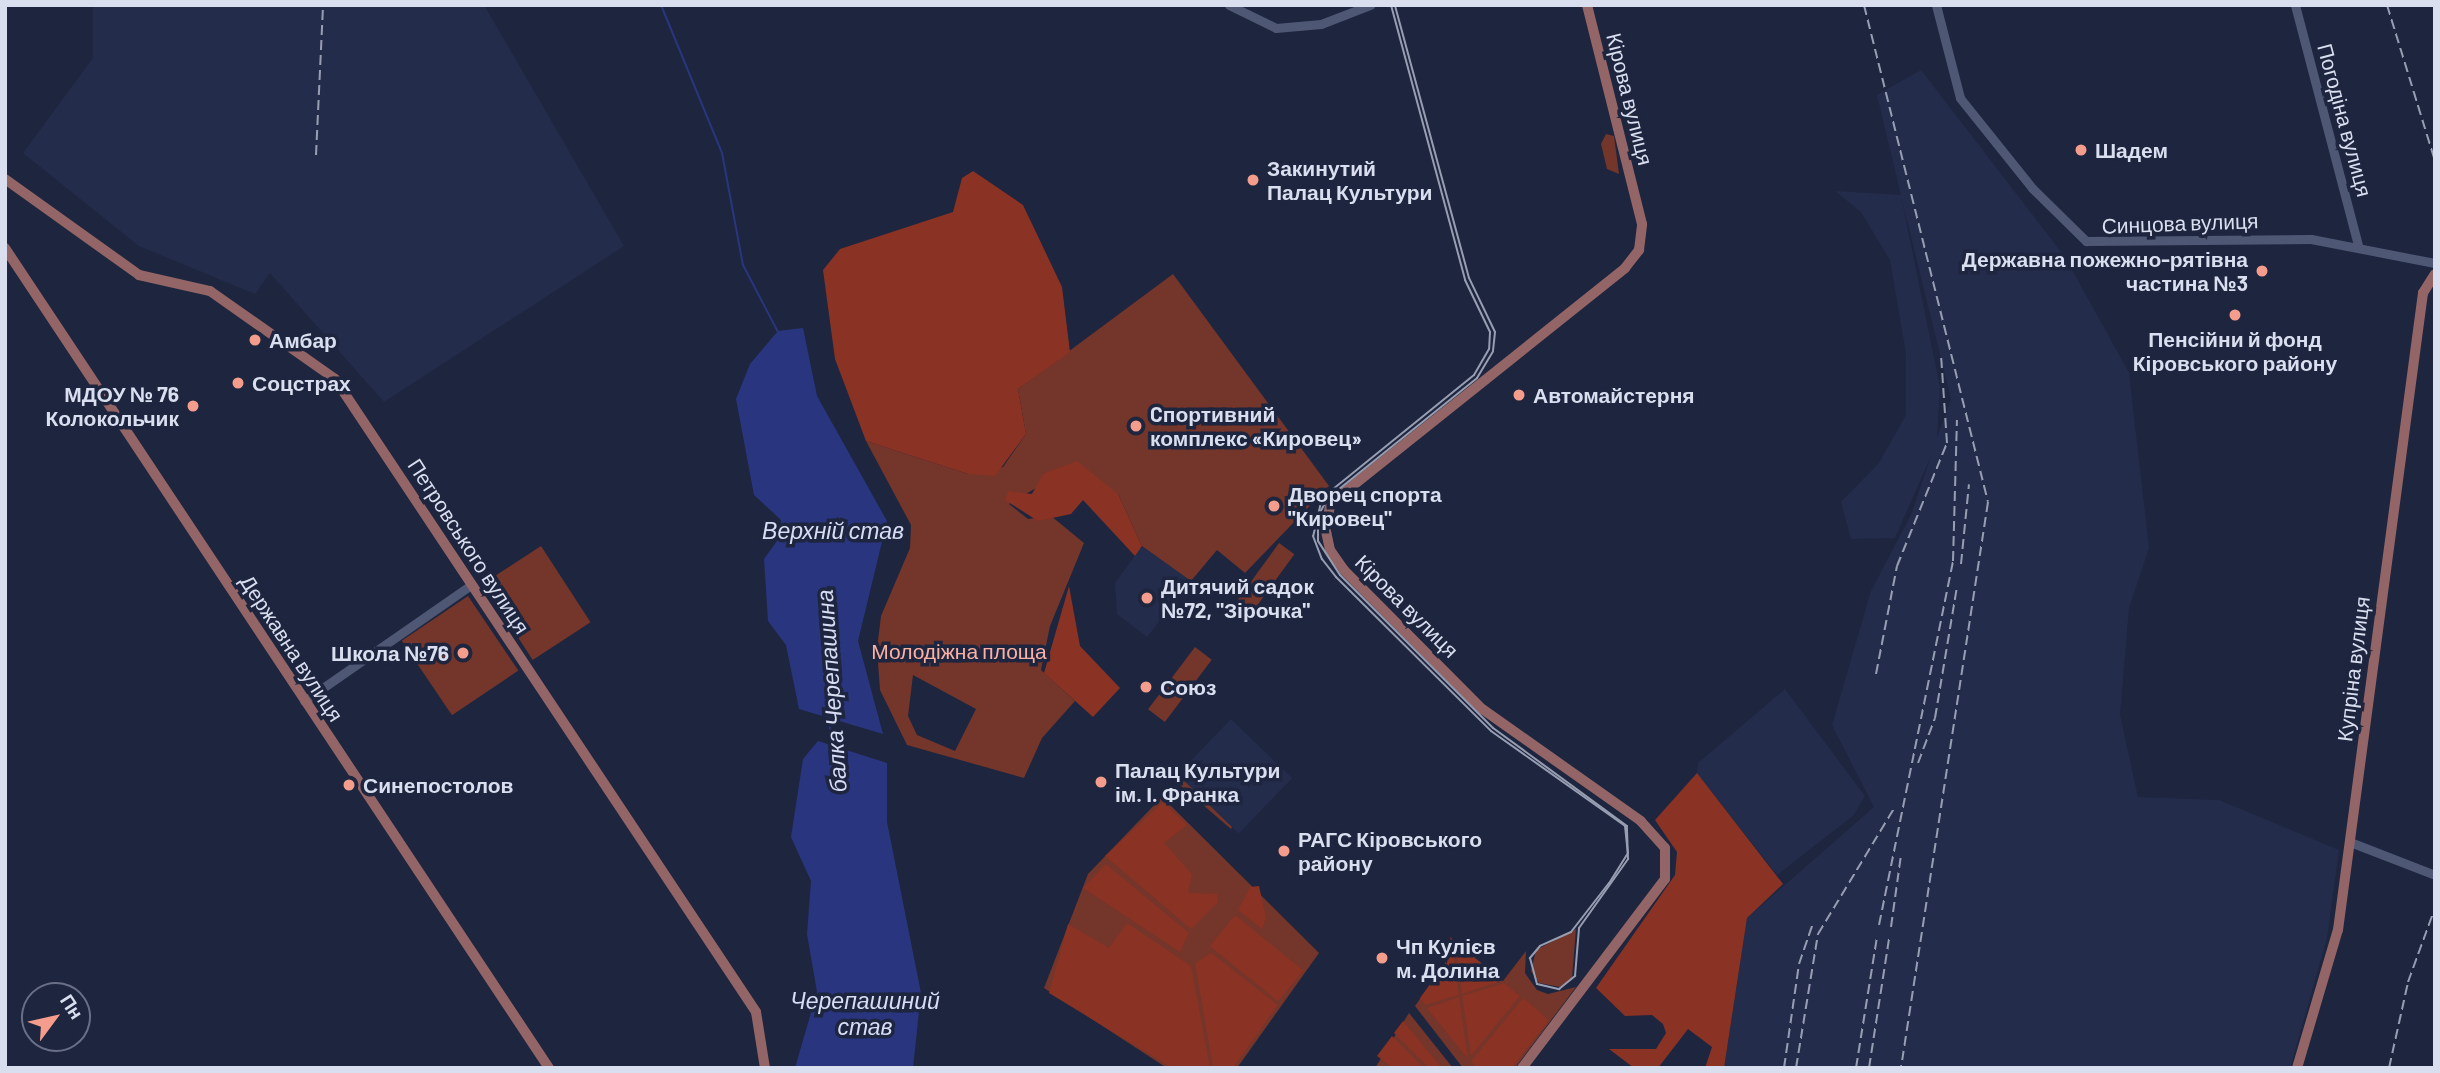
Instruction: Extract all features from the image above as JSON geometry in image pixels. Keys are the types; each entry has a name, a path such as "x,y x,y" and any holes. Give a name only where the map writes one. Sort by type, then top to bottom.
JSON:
{"main road":[{"name":"Кірова вулиця","path":"1522,1068 1665,879 1665,848 1641,821 1482,709 1344,570 1329,550 1325,527 1331,503 1625,268 1639,250 1642,224 1587,5"},
{"name":"Петровського вулиця","path":"5,179 139,275 211,291 330,374 757,1012 765,1068"},
{"name":"Державна вулиця","path":"5,248 549,1068"},
{"name":"Купріна вулиця","path":"2297,1068 2338,930 2423,293 2435,274"}],"street":[{"path":"1229,5 1276,29 1333,20 1370,5"},
{"name":"Синцова вулиця","path":"1936,5 1960,98 2032,188 2086,242 2250,237 2358,245 2435,263"},
{"name":"Погодіна вулиця","path":"2295,5 2358,245"},
{"path":"304,701 471,585"},
{"path":"2350,842 2435,875"}],"shaded area":[{"path":"93,5 484,5 624,246 384,402 270,273 255,294 139,246 23,153 93,58"},
{"path":"1921,70 2065,257 2129,373 2149,548 2129,608 2120,715 2138,797 2219,800 2339,850 2327,938 2290,1068 1724,1068 1747,918 1874,807 1832,725 1871,591 1911,515 1931,456 1895,538 1851,539 1841,502 1879,463 1906,415 1906,353 1890,260 1861,212 1835,191 1901,195 1877,95","holes":["1901,196 1951,399 1937,438 1940,387"]},
{"path":"973,171 1023,205 1062,287 1070,352 1018,389 1026,434 995,476 968,474 866,441 835,359 823,270 840,249 953,212 962,178"},
{"path":"1077,461 1118,494 1142,546 1135,556 1083,500 1071,514 1038,521 1005,500 1008,491 1032,494 1043,474"},
{"name":"Дитячий садок №72, \"Зірочка\"","path":"1142,546 1191,581 1147,637 1117,614 1115,583"},
{"path":"1069,586 1080,646 1120,688 1093,717 1044,673"},
{"path":"1785,689 1865,796 1854,815 1777,875 1697,773 1698,763"},
{"path":"1231,719 1292,778 1239,833 1178,774"},
{"path":"1697,773 1783,884 1747,918 1724,1068 1705,1068 1712,1047 1688,1029 1658,1068 1634,1068 1609,1049 1656,1049 1666,1033 1663,1024 1652,1015 1625,1016 1596,988 1675,875 1677,852 1655,820"},
{"path":"1163,802 1187,825 1164,843 1192,874 1188,893 1217,894 1218,902 1191,929 1105,856"},
{"path":"1106,864 1189,933 1180,952 1083,888"},
{"path":"1259,886 1266,918 1262,929 1238,910 1250,887"},
{"path":"1235,915 1303,970 1278,1001 1210,946"},
{"path":"1127,923 1191,966 1210,1068 1172,1068 1049,993 1068,924 1109,948"},
{"path":"1455,942 1502,981 1462,994"},
{"path":"1211,953 1278,1005 1233,1068 1213,1068 1195,963"},
{"path":"1453,953 1459,995 1425,1005 1420,998"},
{"path":"1504,983 1520,996 1471,1056 1462,996"},
{"path":"1459,997 1468,1059 1427,1008"},
{"path":"1523,998 1549,1020 1512,1068 1476,1068 1471,1061"},
{"path":"1403,1021 1442,1068 1429,1068 1394,1033"},
{"path":"1392,1036 1424,1068 1393,1068 1377,1056"}],"green space":[{"path":"1606,134 1614,136 1619,174 1607,169 1601,144"},
{"name":"Молодіжна площа","path":"1173,274 1329,486 1245,573 1217,550 1191,581 1142,546 1118,494 1036,488 1009,504 1028,519 1051,516 1084,543 1050,626 1041,670 1075,701 1042,738 1024,778 907,745 880,690 877,649 881,616 910,548 911,525 866,441 968,474 1003,467 1026,434 1018,389","holes":["913,675 976,709 955,751 917,735 908,716"]},
{"path":"1279,543 1294,554 1247,619 1232,608"},
{"path":"541,546 591,622 533,660 483,584"},
{"path":"468,596 518,671 452,715 402,641"},
{"path":"1195,647 1212,660 1165,722 1148,709"},
{"path":"1173,770 1232,827 1231,829 1174,780"},
{"path":"1162,797 1319,953 1237,1068 1167,1068 1044,988 1088,874"},
{"path":"1576,929 1572,978 1560,987 1539,983 1531,971 1536,950"},
{"path":"1450,937 1503,981 1526,951 1525,973 1537,990 1548,994 1576,987 1515,1068 1463,1068 1415,1006 1452,953"},
{"path":"1409,1013 1453,1068 1375,1068"}],"water":[{"name":"Верхній став","path":"803,328 817,396 887,521 858,641 883,734 799,709 786,645 768,621 764,559 779,538 781,520 754,495 736,399 750,364 778,331"},
{"name":"Черепашиний став","path":"818,741 887,763 887,822 921,993 913,1068 795,1068 817,992 807,934 811,881 791,837 803,759"}],"waterway":[{"name":"балка Черепашина","path":"661,5 722,153 743,265 778,332"},
{"name":"балка Черепашина","path":"829,721 832,747"}],"tram line":[{"path":"1391,5 1465,280 1490,332 1489,349 1474,375 1322,498 1313,536 1322,559 1336,577 1491,731 1625,826 1628,853 1609,883 1571,932 1540,946 1530,958 1537,984 1559,989 1575,976 1579,928 1628,859 1627,826 1493,728 1340,575 1318,541 1318,516 1328,498 1477,378 1493,351 1495,332 1469,278 1395,5"}],"railway":[{"path":"316,155 323,5"},
{"path":"1864,5 1988,502 1901,1068"},
{"path":"2387,5 2435,161"},
{"path":"1876,674 1897,566 1947,443 1941,356"},
{"path":"1879,925 1953,561 1957,420"},
{"path":"1961,564 1969,484"},
{"path":"1918,763 1935,718 1957,587"},
{"path":"1796,1068 1818,934 1895,807"},
{"path":"1891,927 1901,855"},
{"path":"2389,1068 2408,982 2435,908"},
{"path":"1784,1068 1799,964 1813,923"},
{"path":"1856,1068 1877,937"},
{"path":"1869,1068 1889,939"}],"place":[{"name":"Шадем","path":"2081,150"},
{"name":"Закинутий Палац Культури","path":"1253,180"},
{"name":"Державна пожежно-рятівна частина №3","path":"2262,271"},
{"name":"Пенсійни й фонд Кіровського району","path":"2235,315"},
{"name":"Амбар","path":"255,340"},
{"name":"Соцстрах","path":"238,383"},
{"name":"Автомайстерня","path":"1519,395"},
{"name":"МДОУ № 76 Колокольчик","path":"193,406"},
{"name":"Cпортивний комплекс «Кировец»","path":"1136,426"},
{"name":"Дворец спорта \"Кировец\"","path":"1274,506"},
{"name":"Дитячий садок №72, \"Зірочка\"","path":"1147,598"},
{"name":"Школа №76","path":"463,653"},
{"name":"Союз","path":"1146,687"},
{"name":"Палац Культури ім. І. Франка","path":"1101,782"},
{"name":"Синепостолов","path":"349,785"},
{"name":"РАГС Кіровського району","path":"1284,851"},
{"name":"Чп Кулієв м. Долина","path":"1382,958"}]}
